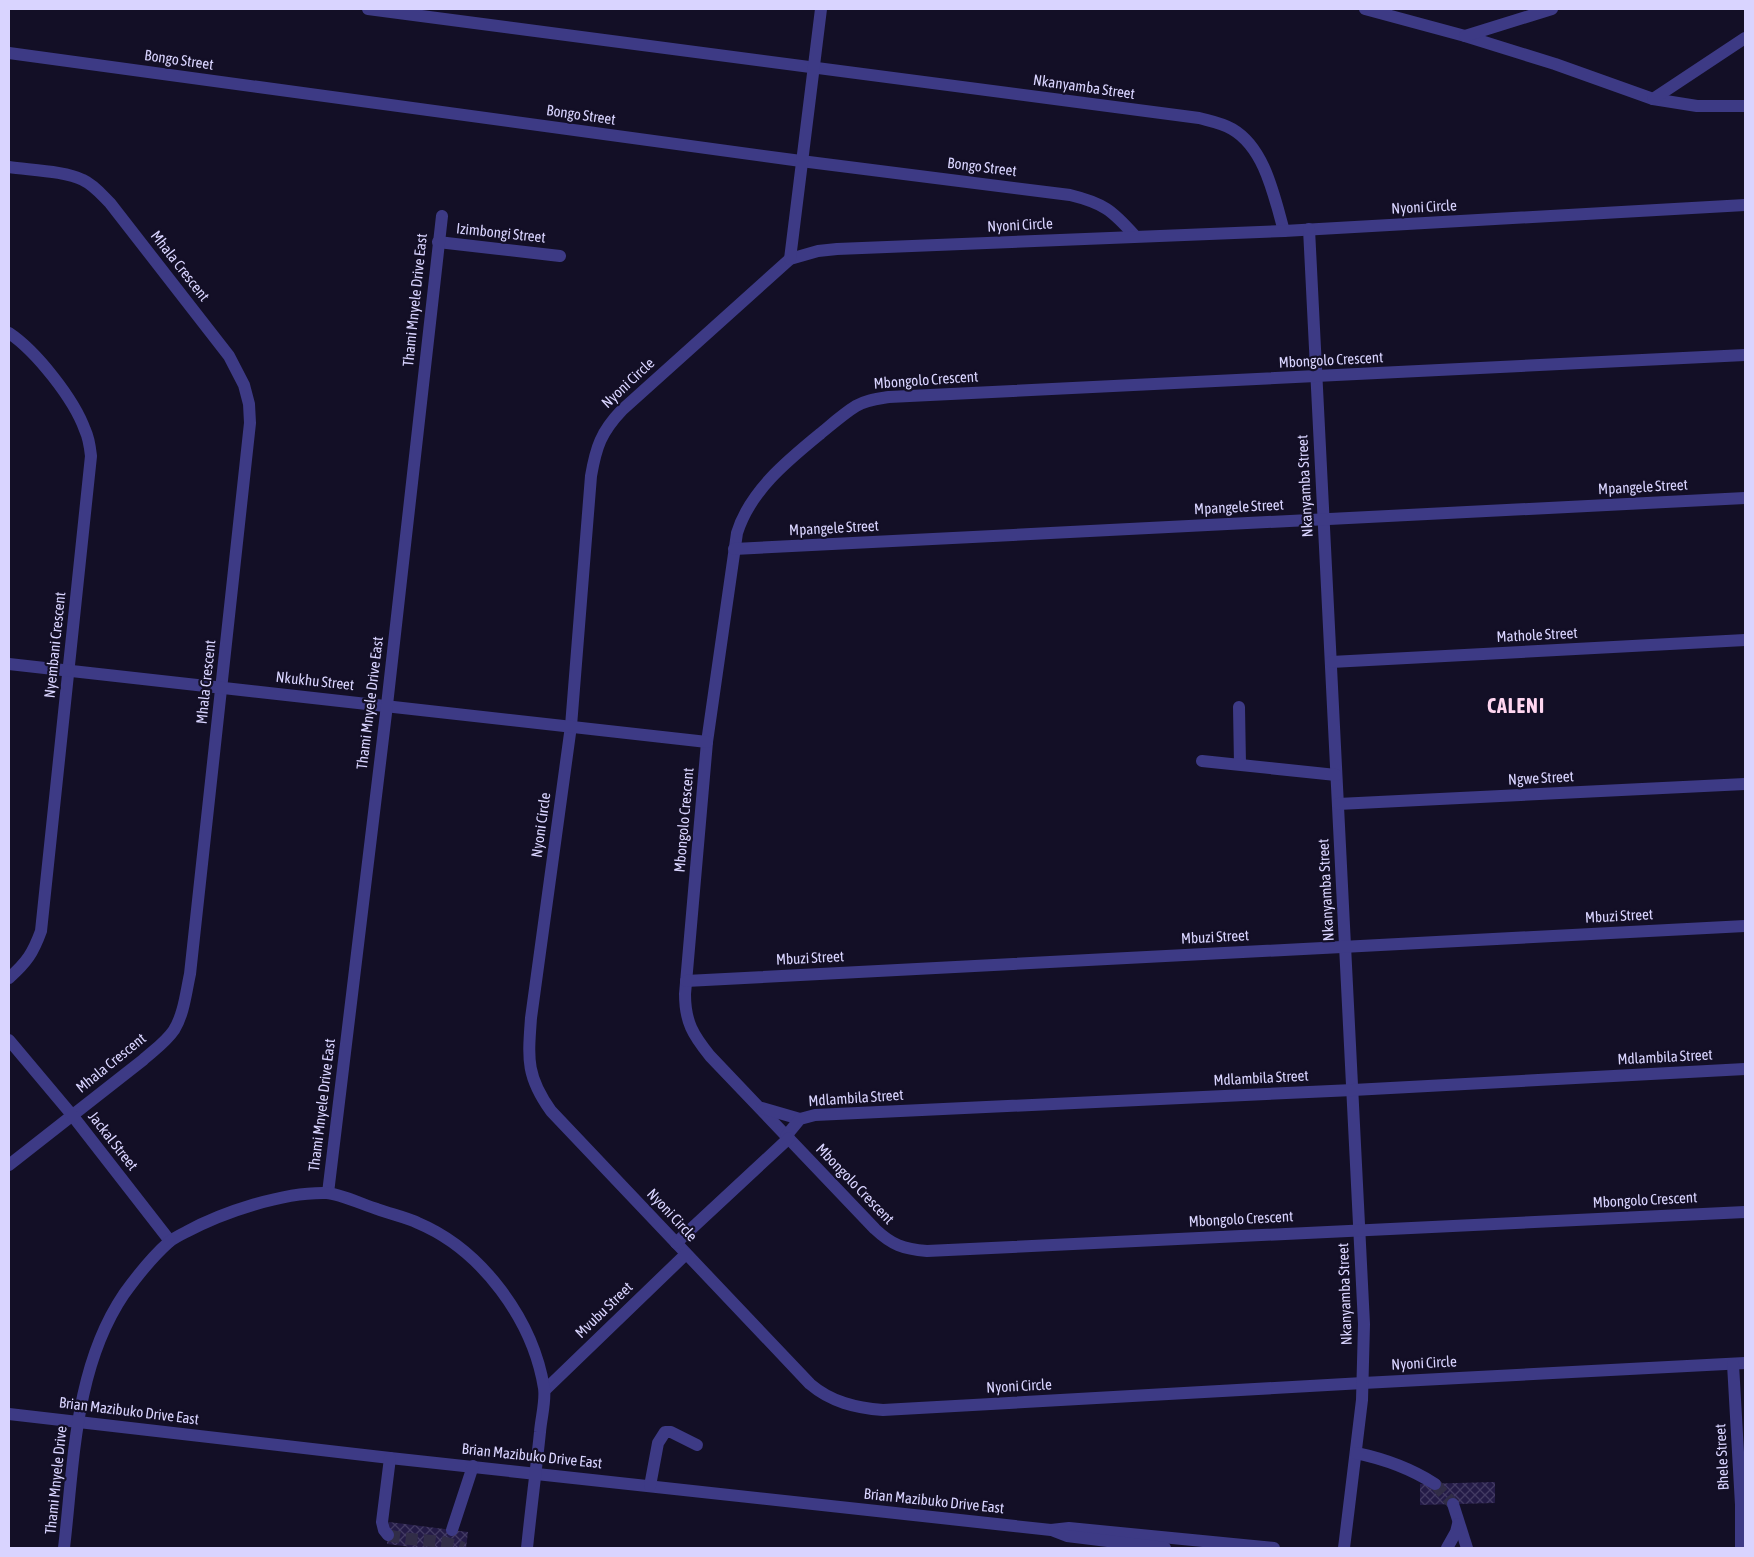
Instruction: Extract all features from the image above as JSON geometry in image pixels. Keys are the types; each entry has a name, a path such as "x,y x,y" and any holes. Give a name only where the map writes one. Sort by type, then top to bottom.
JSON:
{"street":[{"name":"Nkanyamba Street","path":"368,9 1199,118 1216,122 1232,129 1243,137 1254,150 1266,175 1284,230"},
{"path":"790,259 821,9"},
{"path":"1365,9 1465,36 1555,64 1653,99 1696,106 1745,106"},
{"path":"1465,36 1552,9"},
{"path":"1653,99 1745,38"},
{"name":"Bongo Street","path":"9,53 801,161 1070,195 1088,199 1104,206 1117,216 1134,236"},
{"name":"Mhala Crescent","path":"9,168 68,175 83,179 95,188 116,211 229,356 244,385 249,404 250,423 190,974 180,1018 174,1030 163,1042 9,1165"},
{"name":"Nyoni Circle","path":"1739,1363 1363,1382 893,1410 869,1409 829,1398 810,1384 551,1111 540,1095 530,1070 528,1052 571,726 592,476 597,446 609,424 622,410 790,259 818,251 837,249 1310,229 1745,206"},
{"name":"Thami Mnyele Drive East","path":"328,1193 387,705 442,216"},
{"name":"Nkanyamba Street","path":"1310,229 1364,1324 1363,1382 1344,1548"},
{"name":"Izimbongi Street","path":"438,242 560,256"},
{"name":"Nyembani Crescent","path":"9,333 23,345 55,381 75,408 89,440 90,456 41,931 30,957 9,978"},
{"name":"Mbongolo Crescent","path":"1745,355 889,397 866,401 845,413 808,444 760,490 740,523 734,549 707,742 685,1008 692,1031 710,1056 874,1229 894,1244 906,1248 927,1251 1745,1212"},
{"name":"Mpangele Street","path":"734,549 1745,498"},
{"name":"Mathole Street","path":"1331,662 1745,640"},
{"name":"Nkukhu Street","path":"9,664 707,742"},
{"path":"1239,707 1240,764"},
{"path":"1202,761 1336,776"},
{"name":"Ngwe Street","path":"1338,804 1745,784"},
{"name":"Mbuzi Street","path":"686,981 1745,926"},
{"name":"Jackal Street","path":"9,1040 72,1115 170,1241"},
{"name":"Mdlambila Street","path":"787,1137 800,1119 815,1115 1353,1090 1745,1069"},
{"path":"760,1107 800,1119"},
{"path":"676,1243 787,1137"},
{"name":"Thami Mnyele Drive","path":"64,1548 79,1422 88,1376 107,1324 124,1294 170,1241 202,1223 246,1207 292,1197 328,1193 419,1223 458,1247 490,1276 519,1318 545,1390 527,1548"},
{"name":"Mvubu Street","path":"545,1390 686,1254"},
{"name":"Bhele Street","path":"1739,1363 1743,1505 1741,1548"},
{"name":"Brian Mazibuko Drive East","path":"9,1414 390,1458 1051,1530 1069,1528 1274,1548"},
{"path":"650,1486 658,1443 665,1432 671,1432 697,1445"},
{"path":"1356,1453 1376,1457 1400,1466 1417,1473 1434,1484"},
{"path":"388,1535 384,1530 382,1522 390,1458"},
{"path":"452,1530 473,1466"},
{"path":"1453,1504 1467,1548"},
{"path":"1446,1548 1456,1532 1458,1524"},
{"name":"Brian Mazibuko Drive East","path":"1051,1530 1067,1536 1165,1548"}],"building":[{"path":"1495,1482 1495,1503 1420,1505 1420,1484"},
{"path":"389,1522 468,1532 466,1548 419,1548 387,1544"}],"tunnel":[{"path":"1435,1484 1453,1504"},
{"path":"388,1535 445,1543 463,1548"}],"district":[{"name":"CALENI","path":"1516,706"}]}
